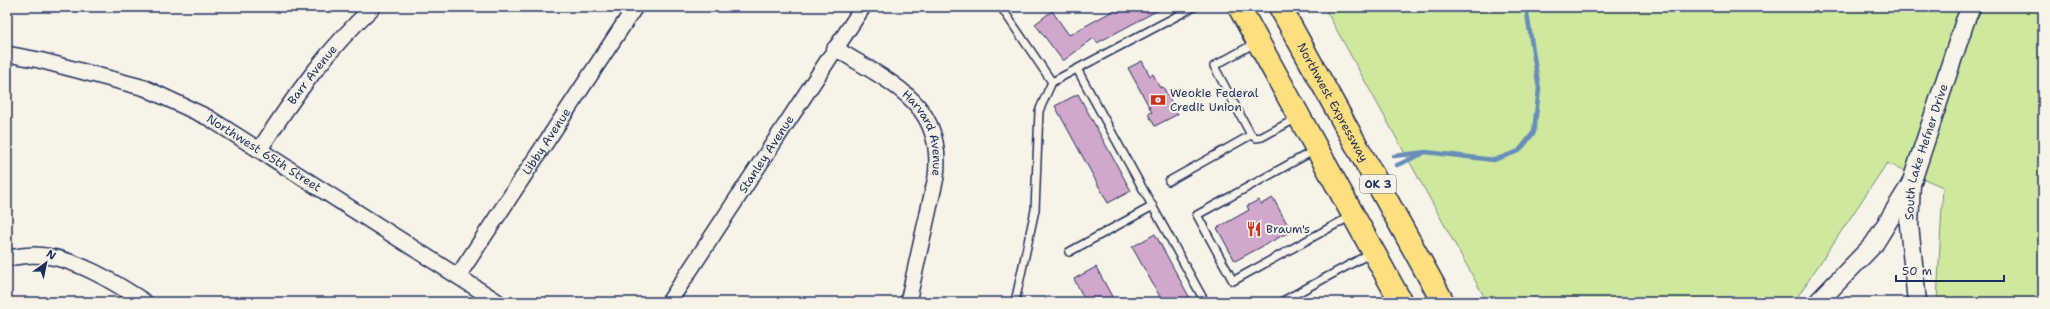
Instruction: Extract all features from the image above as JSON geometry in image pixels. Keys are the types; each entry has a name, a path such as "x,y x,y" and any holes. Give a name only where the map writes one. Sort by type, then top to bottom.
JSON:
{"highway":[{"name":"OK 3","path":"1239,7 1401,302"},
{"name":"Northwest Expressway","path":"1280,7 1443,302"}],"street":[{"name":"Barr Avenue","path":"260,149 305,81 355,24 373,7"},
{"name":"Libby Avenue","path":"458,276 635,7"},
{"name":"Stanley Avenue","path":"669,302 863,7"},
{"name":"South Lake Hefner Drive","path":"1917,302 1909,225 1911,184 1971,7"},
{"name":"Harvard Avenue","path":"836,48 912,99 925,115 936,143 938,159 936,177 908,302"},
{"name":"Northwest 65th Street","path":"7,54 60,65 145,88 209,118 260,149 498,302"},
{"path":"1818,302 1874,244 1911,184"},
{"path":"7,258 35,255 62,260 113,281 145,302"}],"lane":[{"path":"1001,7 1052,82"},
{"path":"1015,302 1035,210 1039,111 1052,82 1189,8"},
{"path":"1258,41 1214,66 1251,135 1256,138 1262,137 1299,117"},
{"path":"1077,69 1205,302"},
{"path":"1169,181 1251,135"},
{"path":"1317,149 1197,215 1233,281 1353,214"},
{"path":"1069,252 1153,206"},
{"path":"1281,302 1373,252"}],"green space":[{"path":"1324,7 2043,7 2043,302 1937,302 1943,187 1887,163 1794,302 1487,302"}],"building":[{"path":"1120,7 1164,7 1097,43 1094,38 1063,61 1035,24 1052,11 1069,35"},
{"name":"Weokie Federal Credit Union","path":"1142,61 1150,76 1153,74 1160,88 1163,87 1178,114 1155,126 1148,114 1152,112 1128,68"},
{"path":"1078,94 1131,191 1108,203 1055,106"},
{"name":"Braum's","path":"1273,198 1291,231 1235,261 1217,228 1249,210 1247,206 1258,200 1261,204"},
{"path":"1155,234 1192,302 1163,302 1132,247"},
{"path":"1096,267 1115,302 1086,302 1074,279"}],"waterway":[{"path":"1394,156 1426,152 1494,160 1519,151 1534,132 1539,89 1526,7"},
{"path":"1397,165 1422,154"}],"place":[{"name":"Weokie Federal Credit Union","path":"1158,100"},
{"name":"Braum's","path":"1254,229"}]}
